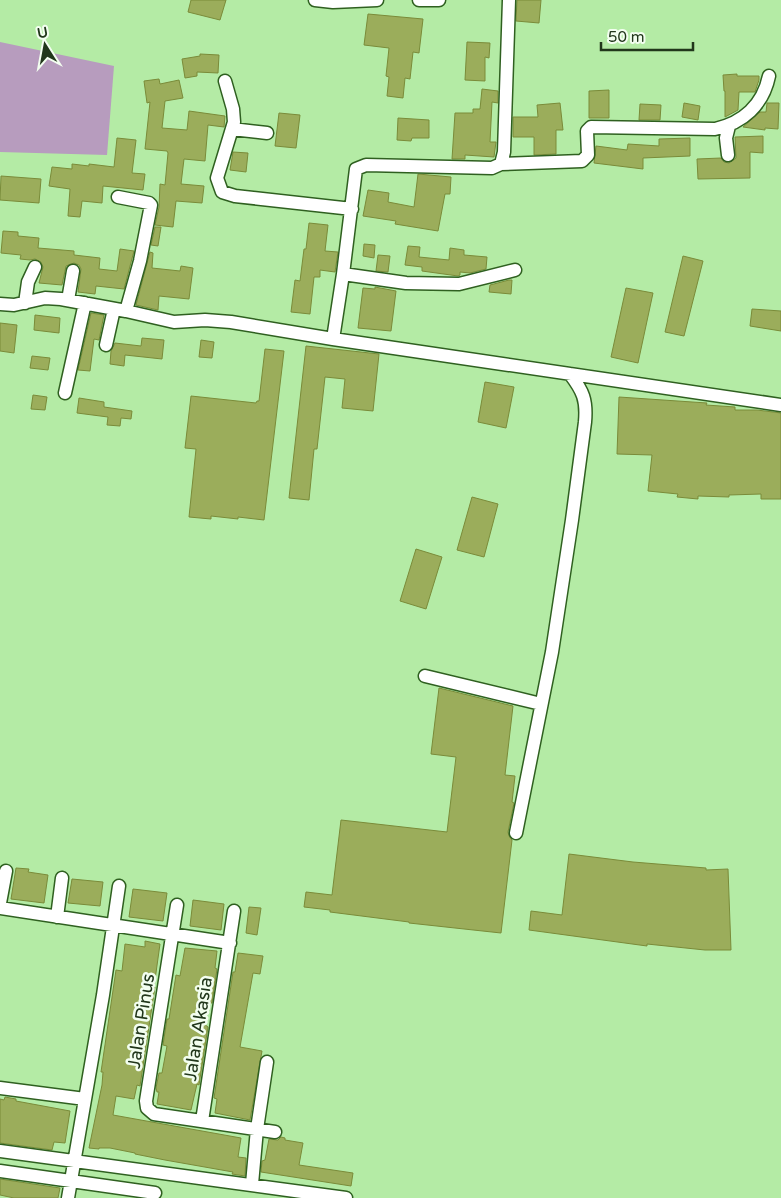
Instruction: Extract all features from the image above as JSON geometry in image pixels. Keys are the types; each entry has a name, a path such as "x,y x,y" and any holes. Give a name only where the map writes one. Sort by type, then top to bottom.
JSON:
{"street":[{"path":"315,0 334,2 377,0"},
{"path":"419,0 439,0"},
{"path":"501,164 504,152 509,0"},
{"path":"332,339 344,274 355,174 360,166 492,168 501,164 582,161 588,155 587,131 591,127 715,128 729,126 740,121 764,94 769,76"},
{"path":"224,82 233,109 234,122 217,178 222,192 235,196 352,209"},
{"path":"728,156 726,138 729,126"},
{"path":"232,129 267,133"},
{"path":"106,345 139,268 151,208 149,203 118,197"},
{"path":"25,303 28,282 35,267"},
{"path":"344,274 406,282 459,284 515,270"},
{"path":"68,300 73,271"},
{"path":"0,304 14,305 46,298 68,300 174,322 205,320 231,322 332,339 781,405"},
{"path":"65,393 85,303"},
{"path":"516,833 562,591 586,408 584,397 570,374"},
{"path":"425,676 541,704"},
{"path":"0,903 6,871"},
{"path":"58,917 62,878"},
{"path":"68,1198 119,886"},
{"name":"Jalan Pinus","path":"177,905 146,1101 147,1108 154,1114 202,1121"},
{"path":"0,908 230,943"},
{"name":"Jalan Akasia","path":"202,1121 234,910"},
{"path":"252,1184 266,1062"},
{"path":"0,1088 84,1099"},
{"path":"202,1121 275,1132"},
{"path":"0,1151 346,1198"},
{"path":"0,1171 155,1192"}],"shaded area":[{"path":"0,42 114,66 107,155 0,152"}],"building":[{"path":"191,0 226,0 220,20 188,12"},
{"path":"517,0 541,0 539,23 516,21"},
{"path":"368,14 423,19 419,53 413,52 410,79 405,78 403,98 387,96 389,77 386,76 389,48 364,45"},
{"path":"467,42 490,43 489,58 485,57 485,81 465,80"},
{"path":"200,54 219,55 218,73 197,72 197,76 185,78 182,59 200,56"},
{"path":"737,74 737,76 759,76 759,80 755,92 739,92 738,110 725,117 723,75"},
{"path":"159,79 160,84 179,80 183,98 165,101 162,128 187,130 189,111 225,116 224,127 208,125 205,161 184,159 181,184 204,186 202,203 176,201 173,227 155,225 159,207 160,184 165,185 168,153 167,151 145,149 150,102 147,103 144,81"},
{"path":"482,89 498,91 498,103 492,102 490,142 496,142 494,157 465,155 465,159 452,159 455,113 473,113 473,109 480,109"},
{"path":"609,90 609,118 589,118 589,91"},
{"path":"560,103 563,130 556,130 556,154 534,155 534,137 513,137 513,117 538,117 537,105"},
{"path":"684,103 700,106 698,120 682,117"},
{"path":"767,103 779,103 778,129 765,128 765,130 743,127 760,112 766,112"},
{"path":"640,104 661,105 660,120 639,120"},
{"path":"279,113 300,115 296,148 275,146"},
{"path":"398,118 429,120 429,138 412,138 411,141 397,140"},
{"path":"763,136 763,153 750,152 750,178 698,179 697,159 721,158 724,162 729,163 736,158 735,137"},
{"path":"117,138 136,140 132,173 145,174 143,190 103,186 102,203 82,201 80,217 68,216 70,189 49,186 52,167 72,169 72,164 89,166 89,164 114,167"},
{"path":"690,138 690,156 643,158 643,169 594,163 596,146 627,150 628,144 659,146 659,139"},
{"path":"233,152 248,153 246,172 230,170"},
{"path":"418,174 451,177 450,194 445,194 438,231 395,224 396,221 363,216 368,190 389,193 388,202 414,207"},
{"path":"1,176 41,179 39,203 0,200"},
{"path":"309,223 328,225 325,251 338,252 335,272 320,270 320,277 314,277 310,314 291,312 295,280 300,281"},
{"path":"155,227 161,227 158,246 151,245"},
{"path":"3,231 18,232 18,236 39,238 38,248 74,251 74,255 100,258 99,269 117,271 120,249 134,251 124,289 96,286 95,294 78,292 81,269 79,265 74,263 66,266 62,285 39,283 43,267 41,262 35,259 20,259 21,255 1,253"},
{"path":"364,244 375,245 374,258 363,256"},
{"path":"408,246 420,247 419,257 449,260 450,248 464,250 464,255 487,257 486,269 470,273 460,272 458,276 422,271 422,267 405,265"},
{"path":"150,252 153,253 152,268 180,271 181,266 193,268 189,299 159,296 158,310 136,305"},
{"path":"378,255 390,256 388,272 376,271"},
{"path":"683,256 703,261 684,336 665,332"},
{"path":"512,280 511,294 489,292 490,285"},
{"path":"375,287 396,291 391,331 358,328 363,288 375,289"},
{"path":"626,288 653,293 638,363 611,357"},
{"path":"752,309 781,311 781,331 750,326"},
{"path":"91,313 104,315 99,340 94,339 90,371 78,370"},
{"path":"35,315 60,318 59,333 34,330"},
{"path":"0,323 17,325 14,353 0,351"},
{"path":"142,338 164,340 162,359 125,355 124,366 110,364 111,351 115,343 141,346"},
{"path":"201,340 214,342 212,358 199,357"},
{"path":"306,346 379,354 373,411 342,408 345,379 325,377 317,449 314,449 309,500 289,498"},
{"path":"265,349 284,351 264,520 238,517 238,519 211,516 211,519 189,517 196,449 185,448 191,396 256,403 259,401"},
{"path":"32,356 50,358 48,370 30,368"},
{"path":"485,382 514,387 506,428 478,422"},
{"path":"33,395 47,397 45,410 31,409"},
{"path":"619,397 707,403 706,405 735,407 735,410 781,413 781,499 761,499 761,494 729,495 729,497 698,496 698,499 677,497 678,494 648,491 652,455 617,454"},
{"path":"79,398 104,402 104,407 132,411 131,419 121,418 120,426 107,425 108,417 77,413"},
{"path":"472,497 498,504 484,557 457,550"},
{"path":"416,549 442,557 426,609 400,601"},
{"path":"439,688 513,706 505,775 515,776 512,802 514,803 508,832 512,840 501,933 409,923 304,907 306,892 332,895 341,820 447,832 456,757 431,754"},
{"path":"569,854 706,868 706,870 728,869 731,950 705,950 647,944 647,946 529,930 531,911 562,915"},
{"path":"16,868 29,869 28,872 48,875 44,903 11,899"},
{"path":"72,879 103,882 100,906 68,903"},
{"path":"133,889 167,893 163,921 129,917"},
{"path":"193,900 224,904 221,930 190,926"},
{"path":"249,907 261,908 257,935 246,933"},
{"path":"145,941 160,944 140,1086 137,1085 134,1099 116,1096 113,1115 241,1138 238,1157 246,1158 245,1176 110,1148 89,1148 102,1085 103,1072 101,1072 116,970 122,971 125,944 145,947"},
{"path":"185,948 217,951 215,968 217,969 212,1003 208,1003 204,1024 208,1027 199,1085 197,1084 191,1110 157,1104 159,1092 157,1092 156,1088 159,1073 162,1073 167,1046 163,1045 176,975 180,976"},
{"path":"238,953 263,956 260,974 253,973 240,1047 262,1051 250,1120 215,1113 217,1099 214,1098 233,972 235,972"},
{"path":"5,1097 16,1099 16,1101 70,1111 65,1143 54,1142 52,1150 0,1143 0,1099 4,1100"},
{"path":"281,1137 285,1138 285,1140 303,1143 299,1165 353,1173 351,1186 261,1172 262,1161 265,1160 269,1139 278,1140"},
{"path":"0,1179 60,1188 58,1198 14,1198 0,1195"}]}
